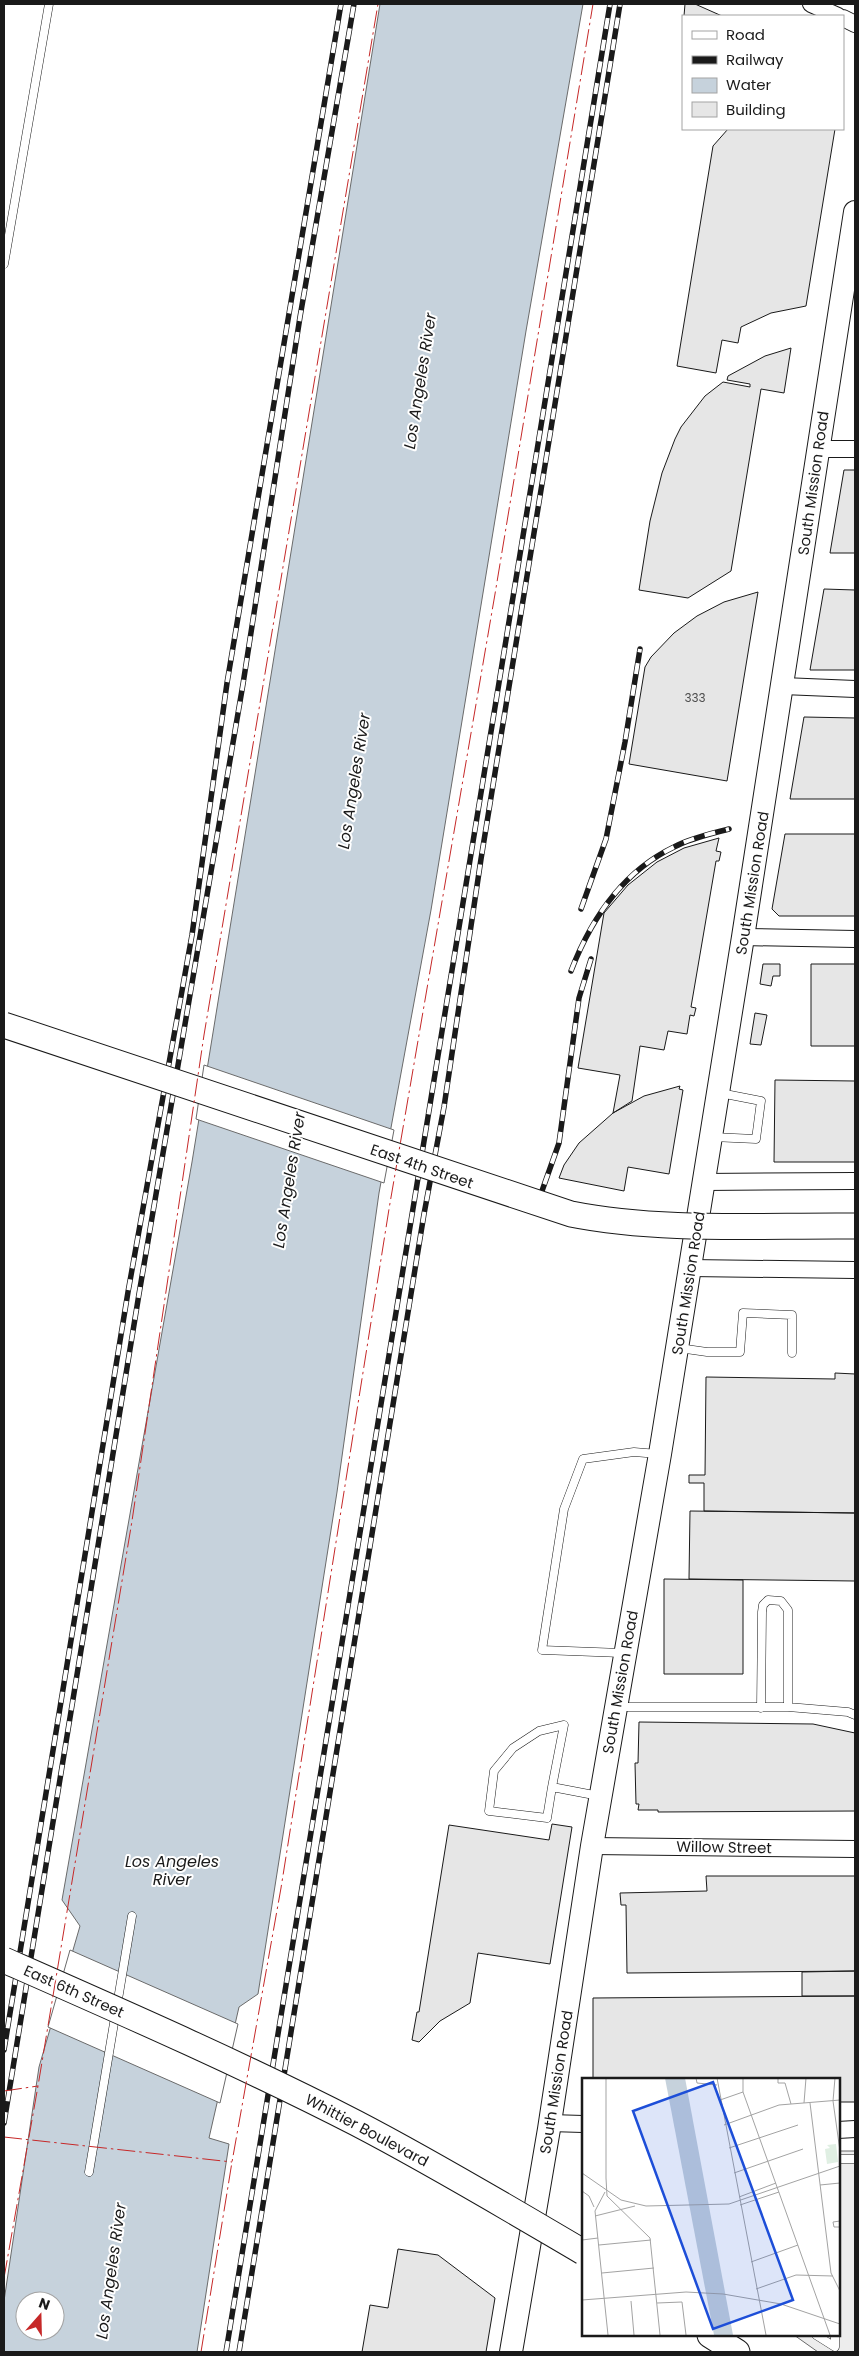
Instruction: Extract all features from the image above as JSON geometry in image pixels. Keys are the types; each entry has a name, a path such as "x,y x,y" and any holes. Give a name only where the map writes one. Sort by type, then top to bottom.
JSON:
{"main road":[{"name":"East 4th Street","path":"4,1025 571,1214 626,1222 674,1225 855,1226"},
{"name":"East 6th Street","path":"4,1960 143,2022"},
{"name":"Whittier Boulevard","path":"143,2022 356,2124 432,2164 582,2251"},
{"path":"712,2336 737,2352"}],"street":[{"path":"811,4 836,15"},
{"name":"South Mission Road","path":"511,2352 550,2123 592,1846 660,1454 744,937 783,686 817,448 855,212"},
{"path":"817,448 855,449"},
{"path":"783,686 855,689"},
{"path":"744,937 855,939"},
{"path":"704,1182 855,1180"},
{"path":"690,1268 855,1270"},
{"name":"Willow Street","path":"592,1846 855,1849"},
{"path":"550,2123 582,2124"},
{"path":"839,2130 855,2129"}],"lane":[{"path":"4,264 6,229 49,4"},
{"path":"711,1137 756,1139 761,1101 718,1093"},
{"path":"677,1347 707,1352 740,1352 744,1313 792,1315 792,1353"},
{"path":"626,1654 542,1650 564,1509 582,1458 634,1452 660,1454"},
{"path":"761,1708 762,1612 763,1605 768,1600 781,1600 788,1610 788,1707"},
{"path":"616,1707 788,1707 848,1712 855,1715"},
{"path":"564,1725 552,1787 547,1818 489,1811 494,1771 513,1748 539,1732 564,1725"},
{"path":"552,1787 601,1796"},
{"path":"89,2172 132,1916"},
{"path":"106,2019 113,2024"},
{"path":"839,2159 855,2159"},
{"path":"818,2336 835,2347 835,2336"}],"shaded area":[{"path":"839,2151 855,2151 855,2352 818,2352 795,2336 839,2336"}],"water":[{"name":"Los Angeles River","path":"380,4 583,4 526,331 431,910 379,1193 337,1492 258,1994 239,2007 209,2138 229,2144 197,2352 4,2352 4,2301 39,2067 80,1926 62,1900 192,1162"}],"pier":[{"path":"204,1065 394,1130 384,1183 196,1119"},
{"path":"70,1950 238,2024 220,2103 48,2027"}],"building":[{"path":"685,4 695,4 720,15 684,15"},
{"path":"727,130 835,130 806,306 771,313 741,327 738,343 722,340 716,373 677,366 713,146"},
{"path":"791,348 784,393 761,389 731,571 688,598 639,590 650,521 662,473 681,427 705,396 723,382 750,387 750,384 727,380 728,376 765,356"},
{"path":"844,470 855,470 855,553 830,553"},
{"path":"824,589 855,590 855,670 810,670"},
{"path":"758,592 727,781 629,764 645,667 651,657 674,633 697,616 724,602"},
{"path":"804,717 855,718 855,799 790,799"},
{"path":"785,834 855,834 855,916 779,916 772,909"},
{"path":"719,838 716,851 721,852 719,861 716,861 691,1007 696,1008 694,1016 690,1015 687,1034 668,1031 664,1050 640,1046 632,1101 613,1113 620,1075 578,1068 604,913 628,885 657,862 684,848"},
{"path":"763,964 780,964 780,976 773,976 771,986 760,984"},
{"path":"811,964 855,964 855,1046 811,1046"},
{"path":"755,1013 767,1015 761,1045 750,1044"},
{"path":"775,1080 855,1081 855,1162 774,1162"},
{"path":"680,1086 679,1089 683,1090 669,1174 628,1167 624,1191 559,1178 564,1165 579,1143 613,1113 644,1096"},
{"path":"835,1373 855,1374 855,1513 704,1511 704,1483 689,1483 689,1475 705,1475 706,1377 835,1379"},
{"path":"690,1511 855,1513 855,1581 689,1579"},
{"path":"664,1579 743,1580 743,1674 664,1674"},
{"path":"639,1722 813,1724 855,1733 855,1811 658,1812 658,1810 638,1810 639,1804 636,1804 635,1763 638,1763"},
{"path":"552,1824 572,1827 550,1964 478,1953 470,2003 440,2021 419,2042 412,2040 417,2012 419,2012 449,1825 549,1840"},
{"path":"706,1876 855,1876 855,1971 627,1973 626,1905 621,1905 620,1893 707,1891"},
{"path":"855,1971 855,1996 802,1996 802,1972"},
{"path":"855,1996 855,2102 839,2102 839,2078 593,2078 593,1998"},
{"path":"398,2249 438,2255 495,2298 486,2352 362,2352 370,2305 388,2308"}],"railway":[{"path":"4,2050 128,1292 192,935 227,683 341,4"},
{"path":"4,2123 139,1294 243,684 300,317 354,4"},
{"path":"226,2352 610,4"},
{"path":"239,2352 424,1214 444,1107 481,859 620,4"},
{"path":"581,909 606,839 625,742 640,649"},
{"path":"571,971 588,933 610,899 639,870 655,857 680,844 701,836 729,829"},
{"path":"537,1205 559,1143 579,998 591,959"}],"power":[{"path":"4,2278 38,2086 132,1521 204,1035 378,4"},
{"path":"201,2352 232,2162 281,1888 389,1209 495,594 593,4"},
{"path":"4,2091 38,2086"},
{"path":"4,2137 232,2162"}]}
